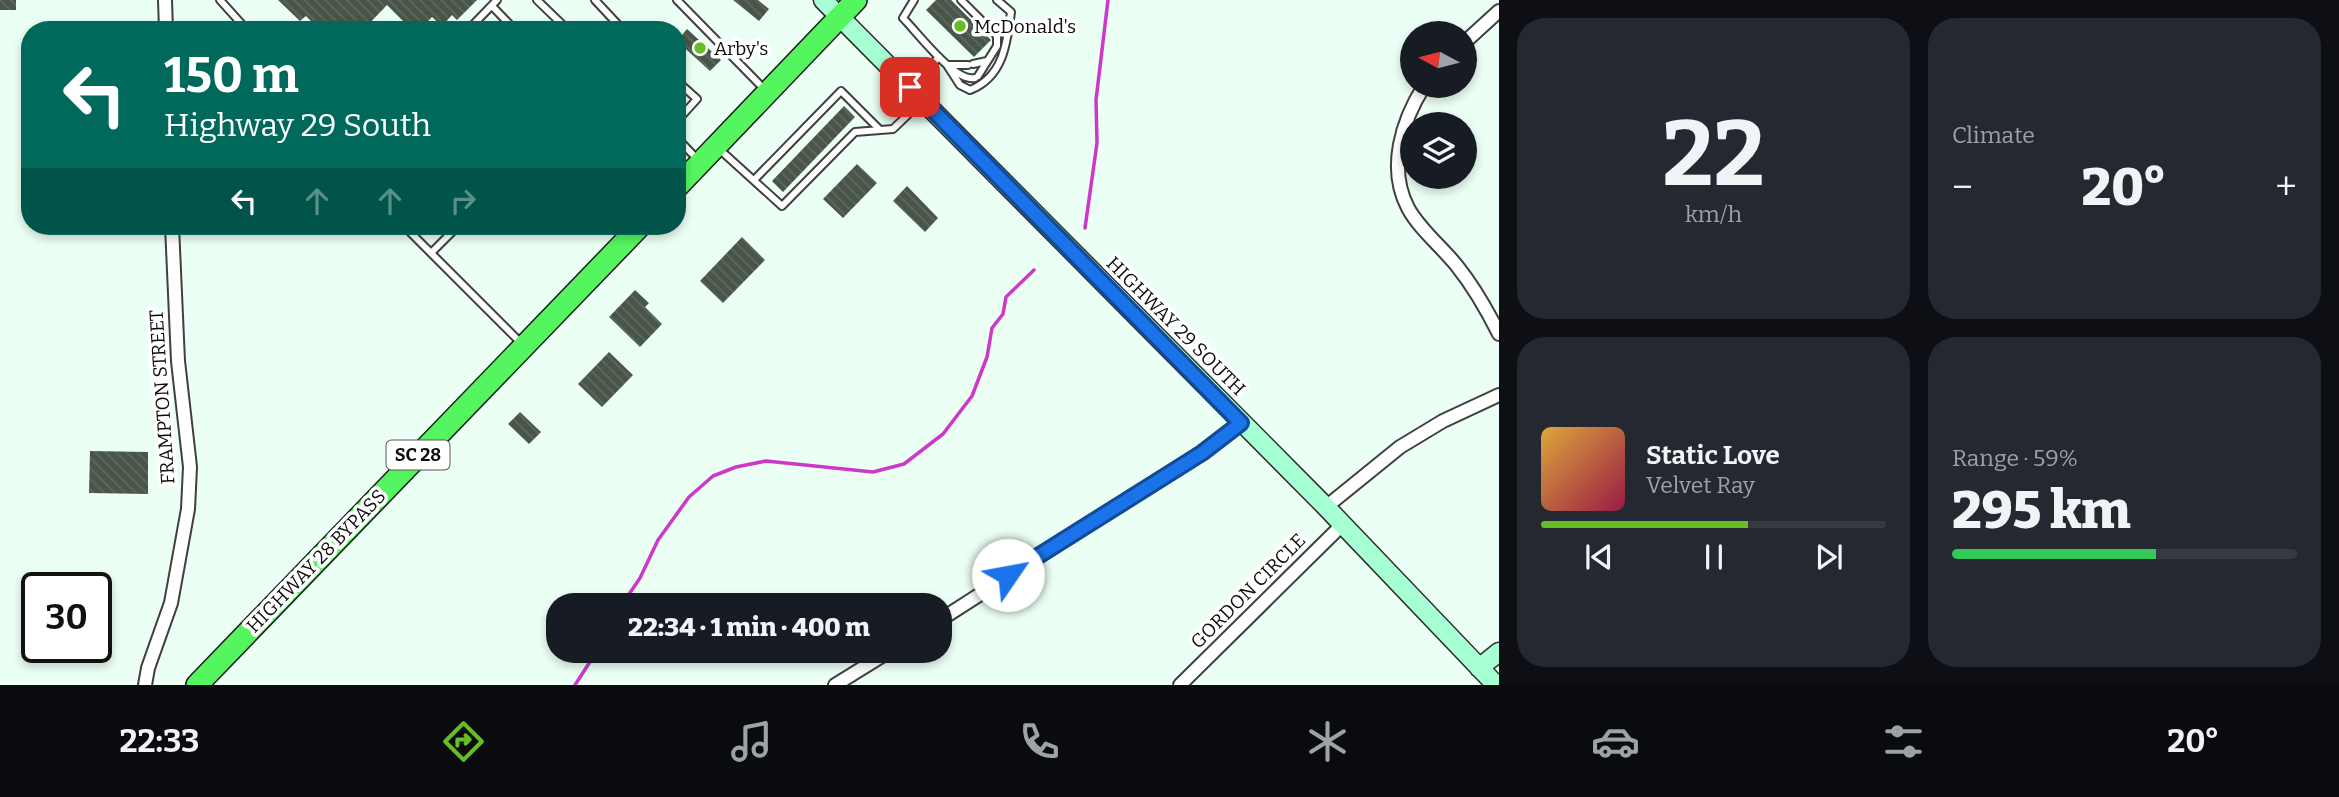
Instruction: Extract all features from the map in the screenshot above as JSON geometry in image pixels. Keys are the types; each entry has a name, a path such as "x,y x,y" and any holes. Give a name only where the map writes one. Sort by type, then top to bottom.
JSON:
{"highway":[{"path":"686,178 856,0"},
{"name":"HIGHWAY 28 BYPASS","path":"197,685 631,235"}],"main road":[{"name":"HIGHWAY 29 SOUTH","path":"823,0 1326,507 1496,685"},
{"path":"1479,668 1499,652"}],"street":[{"path":"165,0 166,21"},
{"path":"1477,31 1499,12"},
{"path":"1416,98 1407,112 1399,152 1399,176 1407,206 1456,265 1499,334"},
{"name":"FRAMPTON STREET","path":"145,685 172,603 188,509 190,467 178,361 172,235"},
{"path":"1326,507 1416,437 1499,395"},
{"path":"952,612 1202,453 1241,423"},
{"name":"GORDON CIRCLE","path":"1180,685 1342,525"},
{"path":"835,685 871,663"}],"lane":[{"path":"220,0 239,21"},
{"path":"477,21 497,0"},
{"path":"537,0 559,21"},
{"path":"677,0 768,93"},
{"path":"914,0 903,18 960,76 976,77 997,46 997,36 961,0"},
{"path":"947,65 960,85 970,90 985,84 1006,54 1011,12 997,0"},
{"path":"594,1 615,21"},
{"path":"492,6 506,21"},
{"path":"910,87 939,57"},
{"path":"947,65 971,65 987,61"},
{"path":"686,89 697,99 686,111"},
{"path":"754,180 841,91 880,130"},
{"path":"717,147 782,206 855,132 893,129 923,100"},
{"path":"686,147 701,163"},
{"path":"413,235 523,346"},
{"path":"431,253 446,235"}],"building":[{"path":"0,0 16,0 16,10 0,10"},
{"path":"278,0 477,0 457,20 452,15 447,21 436,21 432,17 428,21 403,21 387,5 372,21 311,21 306,16 300,21"},
{"path":"733,0 758,0 769,9 759,21"},
{"path":"936,0 951,0 991,40 974,57 926,10"},
{"path":"686,30 721,60 710,71 686,49"},
{"path":"844,106 855,117 783,192 772,181"},
{"path":"857,164 877,183 843,218 823,199"},
{"path":"907,186 938,218 925,232 893,201"},
{"path":"742,237 765,260 723,303 700,281"},
{"path":"635,290 649,303 645,307 662,324 640,347 609,317"},
{"path":"609,352 633,375 602,407 578,384"},
{"path":"520,412 541,432 529,444 508,424"},
{"path":"90,451 148,452 148,494 89,493"}],"waterway":[{"path":"1085,228 1097,143 1096,100 1108,0"},
{"path":"630,593 658,540 689,497 713,476 736,467 766,461 873,472 904,464 943,434 972,396 987,357 992,328 1003,314 1006,297 1034,270"},
{"path":"575,685 589,663"}],"place":[{"name":"McDonald's","path":"960,26"},
{"name":"Arby's","path":"700,48"}],"route":[{"path":"910,87 1241,423 1202,453 1008,575"}]}
